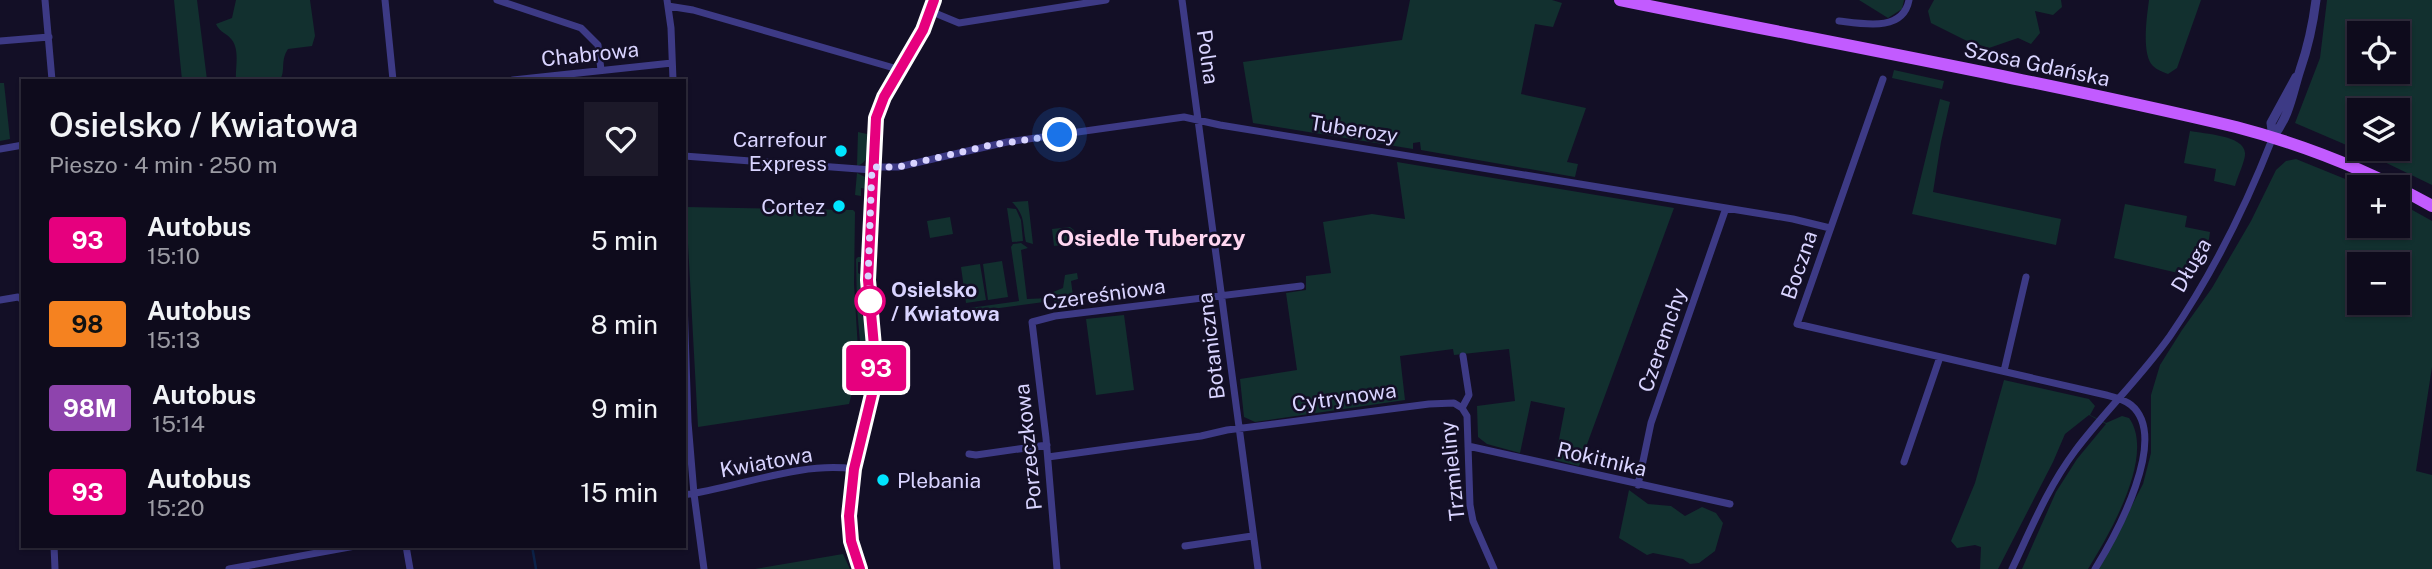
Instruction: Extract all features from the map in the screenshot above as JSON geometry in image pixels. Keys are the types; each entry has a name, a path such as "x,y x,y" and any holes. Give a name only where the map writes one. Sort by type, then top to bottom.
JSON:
{"main road":[{"name":"Szosa Gdańska","path":"1622,0 1967,68 2191,116 2273,137 2361,170 2432,206"}],"street":[{"path":"45,0 52,79"},
{"path":"385,0 393,79"},
{"path":"497,0 581,29 598,45 601,70"},
{"path":"860,569 850,533 849,503 876,368 868,280 876,118 884,97 923,30 934,0"},
{"path":"930,11 960,23 1106,0"},
{"name":"Polna","path":"1182,0 1199,120"},
{"path":"1839,21 1897,21 1906,13 1909,0"},
{"path":"2273,137 2271,123 2299,72 2307,50 2316,0"},
{"path":"673,79 667,3 901,69"},
{"path":"0,41 49,37"},
{"name":"Chabrowa","path":"522,79 672,63"},
{"name":"Boczna","path":"1883,79 1797,324 2120,398"},
{"name":"Tuberozy","path":"686,156 872,168 898,167 999,144 1186,117 1793,219 1830,228"},
{"name":"Botaniczna","path":"1199,120 1258,569"},
{"name":"Długa","path":"2012,569 2053,485 2074,452 2170,335 2198,290 2250,194 2273,137"},
{"path":"0,149 21,145"},
{"name":"Czeremchy","path":"1638,485 1651,423 1726,208"},
{"path":"2004,371 2026,277"},
{"name":"Czereśniowa","path":"1032,322 1055,316 1301,286"},
{"path":"0,300 21,299"},
{"name":"Porzeczkowa","path":"1032,322 1048,457 1057,569"},
{"name":"Trzmieliny","path":"1462,408 1468,395 1463,356"},
{"path":"1904,461 1940,357"},
{"path":"686,385 694,494 705,569"},
{"path":"2095,569 2123,514 2145,454 2144,425 2133,407 2120,398"},
{"name":"Cytrynowa","path":"1048,457 1403,407 1444,402 1454,404"},
{"name":"Trzmieliny","path":"1454,404 1462,408 1467,416 1470,505 1473,521 1494,569"},
{"path":"968,454 1046,445"},
{"name":"Rokitnika","path":"1468,446 1730,504"},
{"name":"Kwiatowa","path":"686,495 792,473 839,467 854,469"},
{"path":"1185,546 1252,536"},
{"path":"54,548 55,569"},
{"path":"229,569 339,548"},
{"path":"406,548 410,569"}],"green space":[{"path":"174,0 197,0 207,79 182,79"},
{"path":"236,0 310,0 315,36 312,46 288,49 280,79 236,79 237,54 234,44 216,24 232,18"},
{"path":"1410,0 1552,0 1562,3 1553,27 1535,24 1521,94 1586,108 1567,162 1578,164 1575,177 1421,150 1420,142 1413,143 1413,149 1253,123 1243,62 1402,40"},
{"path":"1859,0 1904,0 1902,9 1888,18"},
{"path":"1934,0 2061,0 2062,7 2053,15 2035,11 2040,33 2031,44 2018,38 1989,48 1965,40 1931,23 1928,11"},
{"path":"2149,0 2201,0 2177,68 2168,74 2153,66 2147,53"},
{"path":"2327,0 2432,0 2432,185 2382,161 2410,161 2410,98 2347,98 2347,145 2295,123 2320,58"},
{"path":"1894,70 1944,81 1942,89 1892,78"},
{"path":"0,83 4,83 10,139 0,141"},
{"path":"1940,99 1950,102 1933,192 2061,219 2056,245 1912,214"},
{"path":"2190,131 2231,139 2243,147 2245,156 2235,186 2214,181 2216,169 2184,163"},
{"path":"858,132 867,134 870,148 865,161 857,166"},
{"path":"2296,159 2347,180 2347,238 2410,238 2410,209 2432,221 2432,367 2416,471 2432,475 2432,569 2099,569 2143,484 2151,453 2151,395 2160,365 2212,288 2251,221 2276,170 2286,161"},
{"path":"1397,162 1674,208 1579,466 1555,460 1565,408 1531,401 1520,453 1487,444 1478,437 1477,406 1515,401 1509,349 1454,355 1453,349 1400,356 1405,400 1255,422 1244,417 1240,379 1297,370 1286,293 1306,290 1306,276 1331,273 1323,222 1372,214 1405,219"},
{"path":"857,173 865,177 868,189 861,188 861,196 855,195"},
{"path":"1028,201 1033,244 1026,242 1022,216 1012,202"},
{"path":"2125,204 2187,216 2185,227 2210,232 2189,278 2114,258"},
{"path":"686,207 855,212 854,284 859,366 849,404 698,427"},
{"path":"1007,208 1016,209 1021,220 1023,241 1012,242"},
{"path":"950,217 953,234 930,238 927,221"},
{"path":"1070,227 1074,230 1076,243 1054,246 1052,229"},
{"path":"1021,243 1028,248 1021,250 1027,299 1051,298 1044,299 1044,302 955,314 955,310 1019,301 1011,247"},
{"path":"865,257 864,262 858,262 858,273 864,276 861,297 858,298 860,303 857,306 856,259"},
{"path":"1002,261 1008,297 988,300 983,264"},
{"path":"980,264 986,300 966,303 961,267"},
{"path":"1077,273 1078,279 1071,281 1074,303 1080,302 1080,306 1055,309 1053,292 1063,288 1065,275"},
{"path":"857,308 860,309 869,334 872,365 870,385 862,392 856,389 862,364"},
{"path":"1124,315 1134,390 1096,395 1086,319"},
{"path":"2004,380 2089,399 2095,406 2090,415 2106,423 2122,416 2129,418 2136,434 2137,452 2133,473 2117,516 2088,569 2022,569 2056,492 2077,459 2106,424 2089,415 2065,434 1998,569 1980,569 1981,547 1975,545 1957,548 1951,541 1975,483"},
{"path":"1629,490 1648,504 1671,506 1685,516 1702,507 1716,513 1723,523 1715,551 1699,563 1690,564 1683,559 1653,553 1647,555 1619,538"},
{"path":"843,554 850,569 755,569"}],"waterway":[{"path":"532,548 536,569"}],"bus line":[{"name":"93","path":"860,569 851,541 849,516 854,469 876,368 868,280 874,130 879,107 923,30 934,0"}],"place":[{"name":"Carrefour Express","path":"841,151"},
{"name":"Cortez","path":"839,206"},
{"name":"Osielsko / Kwiatowa","path":"870,301"},
{"name":"Plebania","path":"883,480"}],"district":[{"name":"Osiedle Tuberozy","path":"1151,237"}],"route":[{"path":"870,301 868,280 872,167 898,167 991,145 1060,135"}]}
